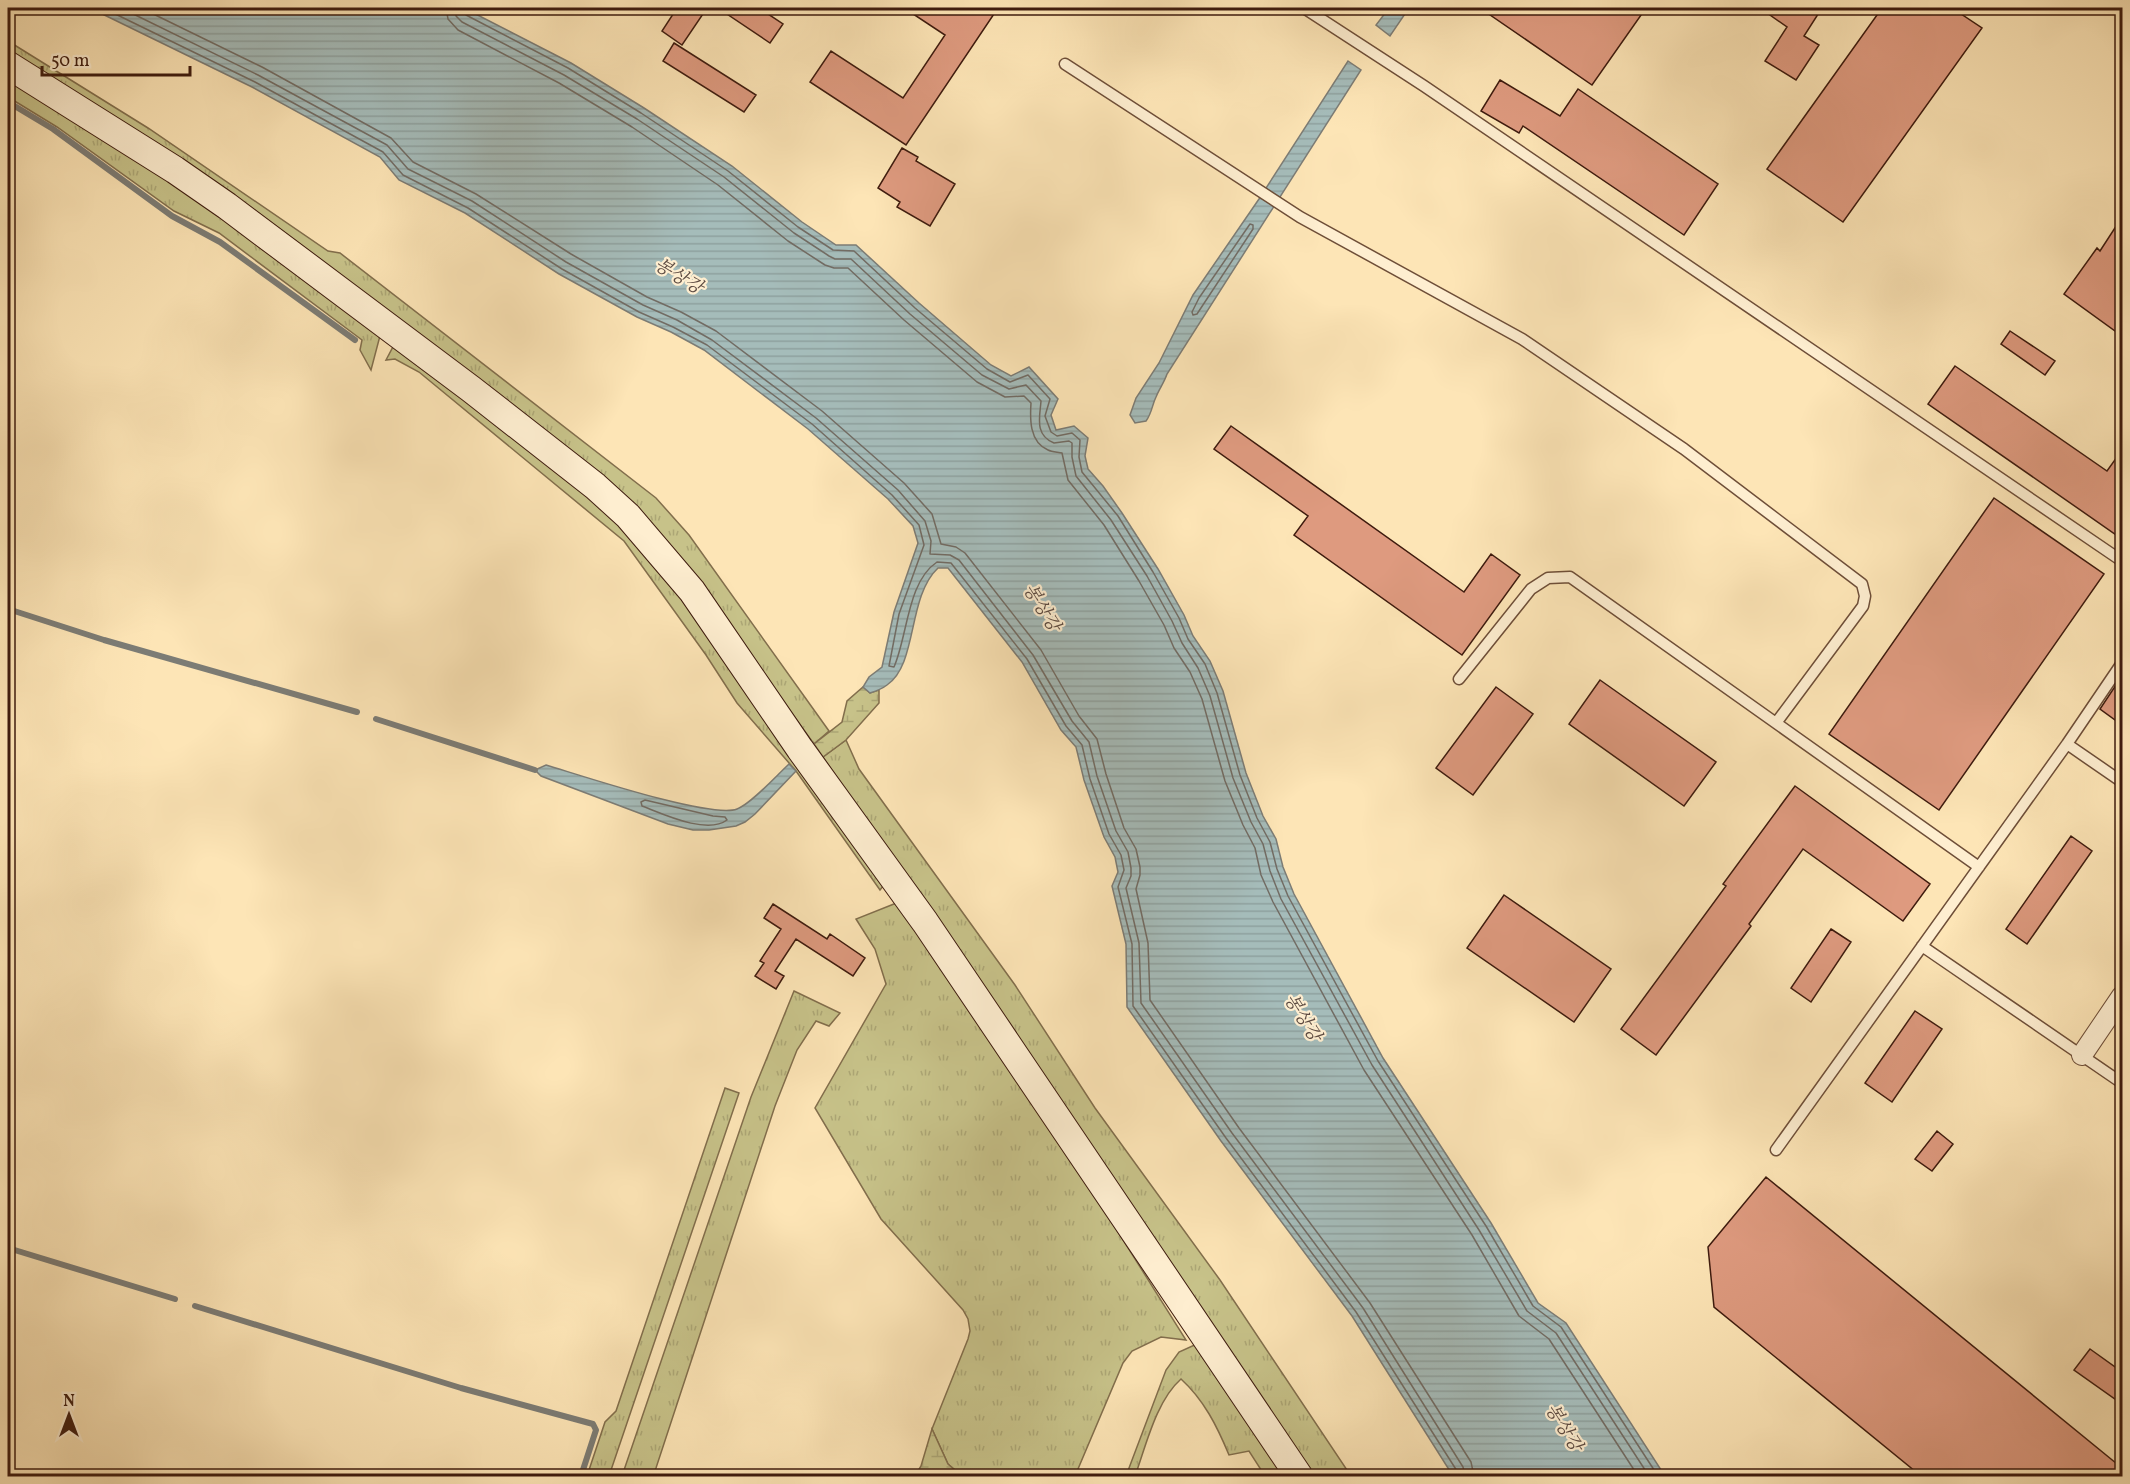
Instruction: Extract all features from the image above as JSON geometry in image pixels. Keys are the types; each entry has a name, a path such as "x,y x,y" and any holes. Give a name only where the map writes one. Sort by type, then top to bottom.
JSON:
{"main road":[{"path":"8,65 175,170 273,240 479,395 588,480 628,516 692,591 800,750 925,922 1299,1476"}],"street":[{"path":"2082,1055 2122,996"}],"lane":[{"path":"1304,8 1434,93 2122,561"},
{"path":"1065,64 1300,217 1522,339 1684,449 1862,584 1865,596 1863,606 1776,723"},
{"path":"1459,679 1531,589 1548,578 1570,577 1979,867"},
{"path":"1776,1150 2067,744 2122,663"},
{"path":"2067,744 2122,782"},
{"path":"1922,946 2122,1083"}],"green space":[{"path":"8,41 148,128 328,251 340,253 656,498 689,535 829,731 814,744 699,585 656,533 8,55"},
{"path":"8,76 176,182 381,332 371,370 360,350 362,340 219,233 174,211 57,127 8,97"},
{"path":"394,345 632,528 887,881 880,890 796,771 737,703 706,655 624,541 419,372 395,359 386,360"},
{"path":"863,687 870,693 879,690 879,703 846,740 823,757 814,744 842,722 847,701"},
{"path":"846,740 859,769 1015,985 1095,1108 1220,1280 1351,1476 1310,1476 823,757"},
{"path":"899,902 1052,1127 1186,1340 1161,1337 1132,1351 1123,1363 1075,1476 962,1476 948,1464 932,1429 968,1339 970,1331 968,1319 963,1310 881,1219 815,1108 886,984 875,949 856,919"},
{"path":"794,991 840,1013 829,1026 816,1021 797,1050 775,1106 656,1468 652,1476 622,1476 751,1097"},
{"path":"725,1088 739,1093 609,1476 587,1476 605,1422 616,1411"},
{"path":"1199,1343 1290,1476 1265,1476 1249,1451 1229,1455 1209,1414 1197,1396 1181,1379 1172,1388 1158,1411 1135,1476 1126,1476 1166,1370 1179,1352"},
{"path":"932,1429 948,1464 962,1476 915,1476 921,1466"}],"water":[{"name":"봉상강","path":"90,8 464,8 571,63 644,108 732,166 802,222 836,245 856,245 991,365 1011,376 1029,367 1058,399 1051,415 1056,430 1074,426 1088,438 1085,456 1088,469 1122,513 1158,569 1193,636 1210,661 1223,691 1246,773 1263,816 1276,839 1283,867 1294,894 1383,1058 1491,1223 1538,1303 1566,1323 1665,1476 1453,1476 1352,1316 1221,1141 1127,1007 1126,944 1112,886 1118,872 1115,857 1104,837 1084,780 1076,747 1061,730 1022,662 948,568 938,568 928,580 916,612 904,662 897,675 885,686 870,693 863,687 869,677 882,667 894,612 918,543 913,526 888,499 808,429 704,350 637,317 559,274 465,213 399,180 380,157 252,87"},
{"path":"1389,8 1409,8 1390,36 1376,25"},
{"path":"1348,61 1361,70 1167,374 1148,418 1146,421 1135,423 1130,415 1136,398 1159,363 1193,295 1259,199"},
{"path":"789,764 796,771 755,814 736,826 709,830 693,830 668,824 541,776 535,770 546,765 674,802 723,810 743,806"}],"building":[{"path":"677,8 707,8 682,45 662,31"},
{"path":"718,8 759,8 783,24 770,43"},
{"path":"904,8 998,8 906,145 810,82 831,51 903,98 945,35"},
{"path":"1480,8 1646,8 1592,85"},
{"path":"1760,8 1822,8 1804,36 1819,45 1796,80 1765,61 1787,27"},
{"path":"1882,8 1952,8 1982,28 1843,222 1767,169"},
{"path":"674,43 756,95 744,112 663,61"},
{"path":"1500,80 1560,116 1578,89 1718,184 1684,235 1523,126 1519,133 1481,111"},
{"path":"902,148 918,157 916,161 955,184 930,226 897,207 900,202 878,188"},
{"path":"2122,217 2122,336 2064,294 2097,248 2100,251"},
{"path":"2010,331 2055,361 2045,375 2001,344"},
{"path":"1955,366 2107,471 2122,450 2122,539 1928,404"},
{"path":"1231,426 1464,592 1491,554 1520,575 1462,655 1294,535 1308,516 1214,449"},
{"path":"1994,498 2104,574 1939,810 1829,734"},
{"path":"2122,676 2122,725 2100,709"},
{"path":"1600,680 1716,762 1684,806 1569,724"},
{"path":"1496,687 1533,714 1473,795 1436,768"},
{"path":"1795,786 1930,884 1903,921 1803,849 1749,924 1751,926 1656,1055 1621,1029 1726,886 1723,884"},
{"path":"2071,836 2092,851 2027,944 2006,929"},
{"path":"1504,895 1611,969 1574,1022 1467,948"},
{"path":"773,904 827,939 830,934 865,958 853,976 796,939 775,971 784,976 776,989 755,976 764,963 760,961 781,929 764,918"},
{"path":"1831,929 1851,942 1811,1002 1791,988"},
{"path":"1915,1011 1942,1029 1892,1102 1865,1083"},
{"path":"1937,1131 1953,1144 1932,1171 1915,1159"},
{"path":"1766,1177 2122,1468 2122,1476 1921,1476 1714,1307 1708,1247"},
{"path":"2090,1349 2122,1372 2122,1404 2074,1370"}],"waterway":[{"path":"8,102 53,129 172,216 220,242 355,340"},
{"path":"8,609 104,640 357,712"},
{"path":"376,719 535,770"},
{"path":"8,1248 175,1299"},
{"path":"195,1306 461,1388 593,1424 596,1430 581,1476"}]}
